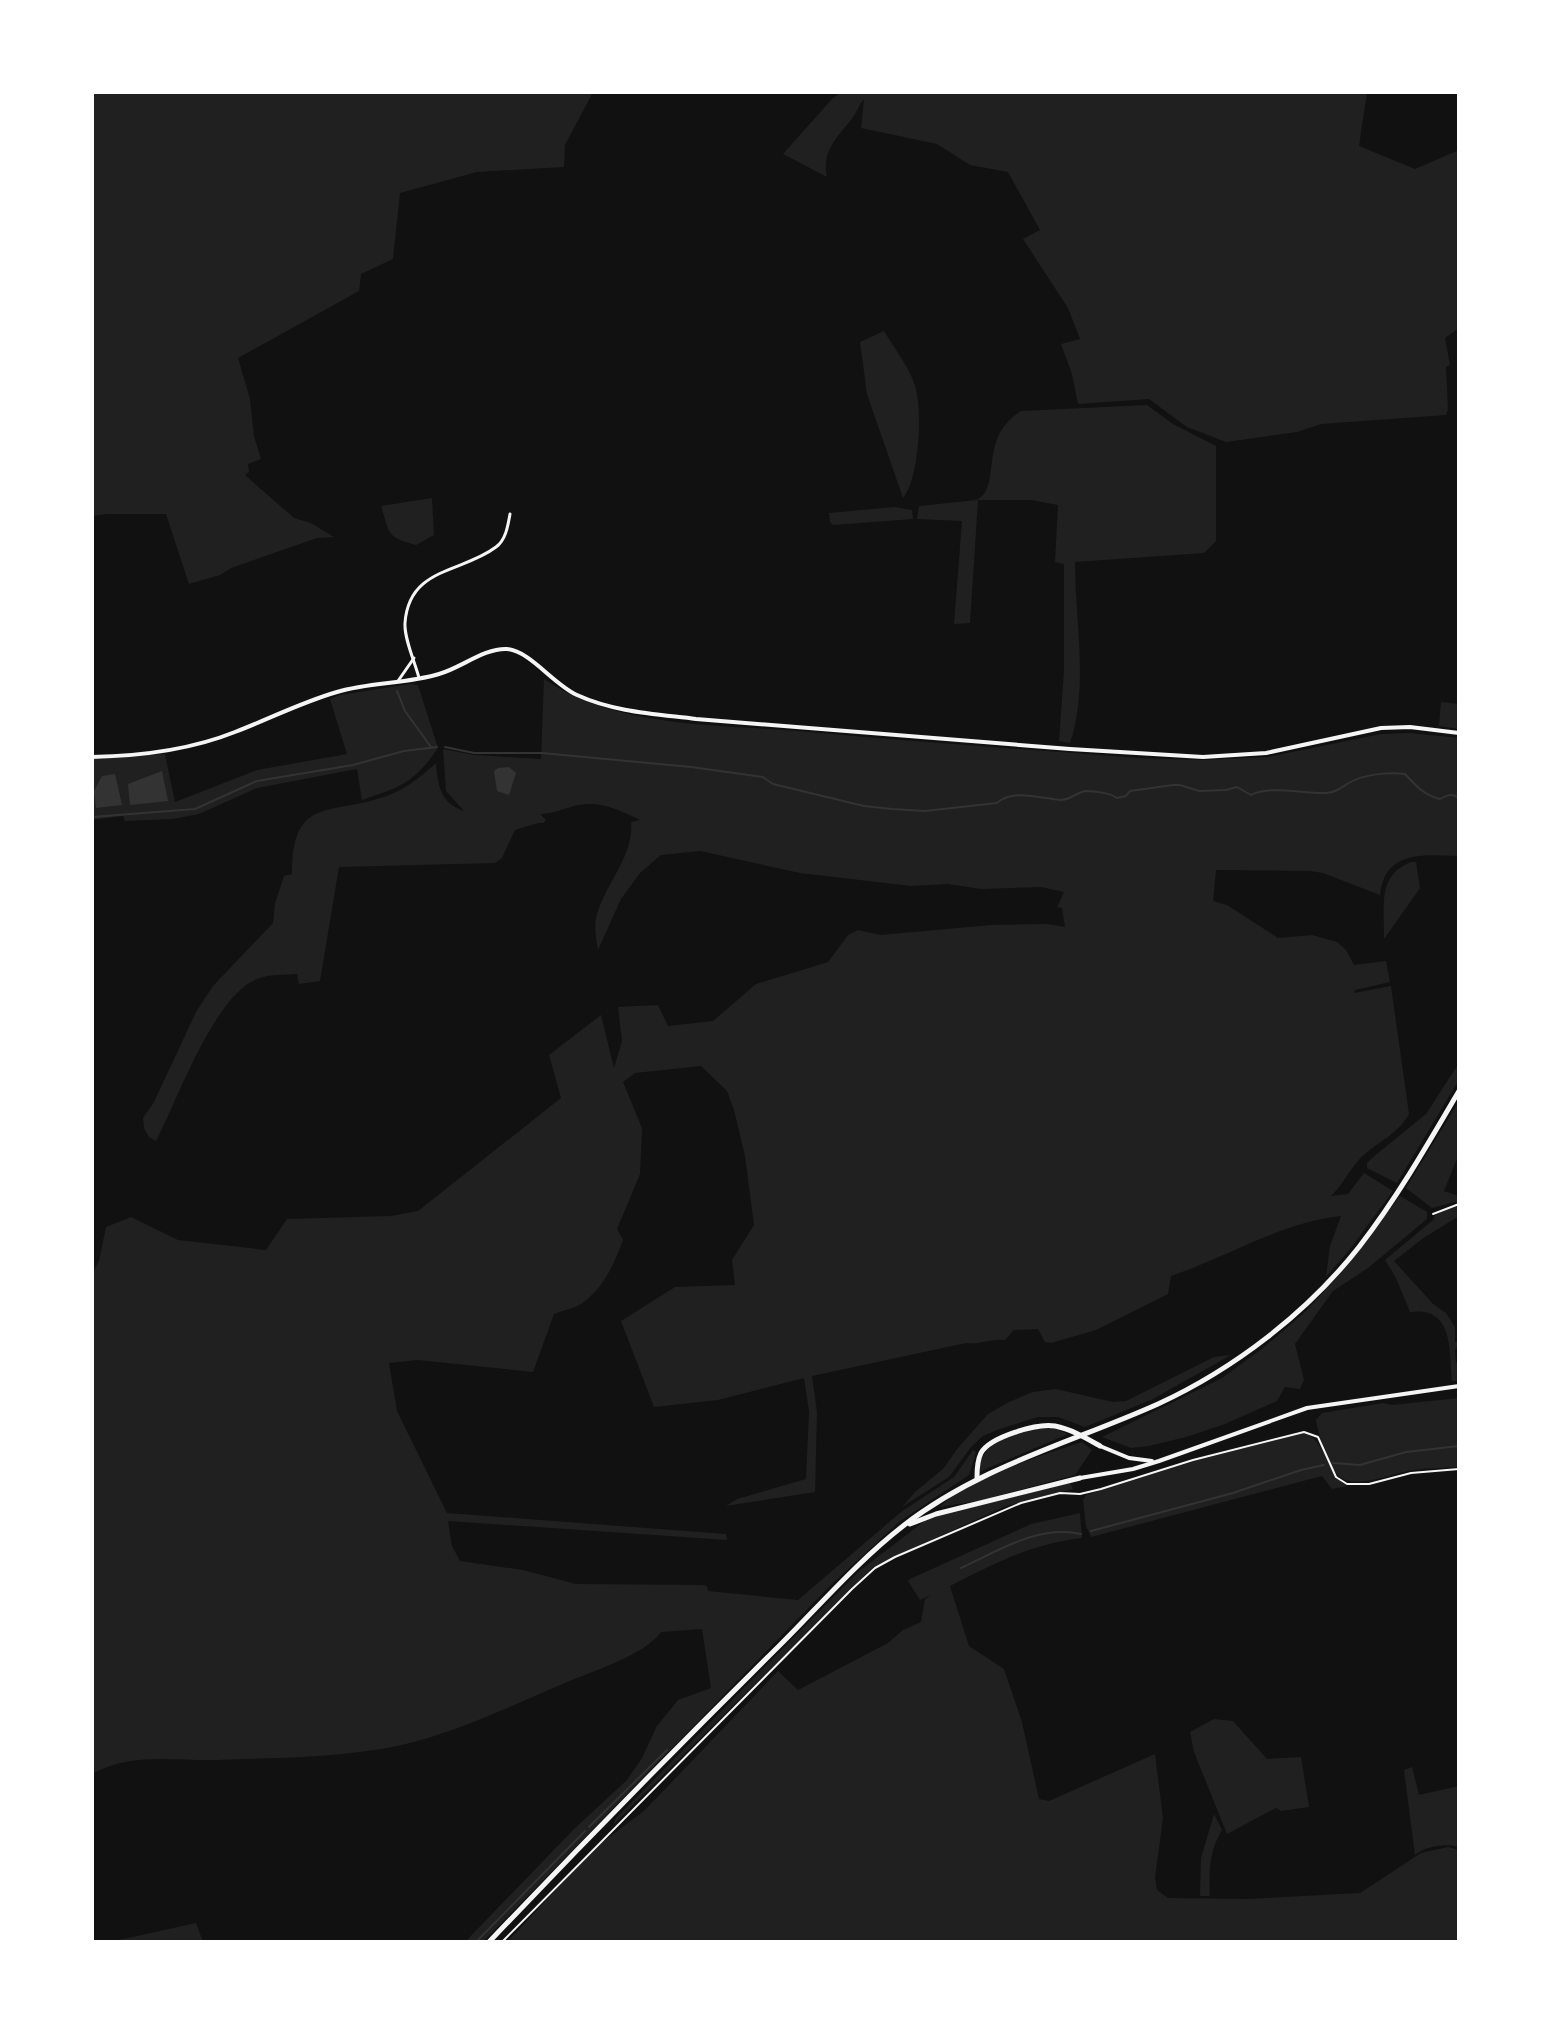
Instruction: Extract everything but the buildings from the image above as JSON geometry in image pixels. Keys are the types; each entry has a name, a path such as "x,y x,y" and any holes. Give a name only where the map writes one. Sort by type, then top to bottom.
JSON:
{"main road":[{"path":"489,1942 698,1725 853,1571 902,1527 977,1477 1109,1424 1188,1388 1256,1345 1299,1310 1372,1229 1413,1169 1459,1091"},
{"path":"977,1477 980,1454 986,1447 1026,1428 1055,1426 1100,1446"},
{"path":"902,1527 925,1517 1080,1478"}],"street":[{"path":"420,678 405,625 411,599 425,582 442,571 497,547 508,530 510,514"},
{"path":"92,757 165,751 210,741 337,692 441,674 505,649 518,651 563,688 578,696 641,712 1203,757 1266,753 1381,728 1410,727 1459,733"},
{"path":"398,681 414,658"},
{"path":"1080,1478 1159,1461 1307,1408 1459,1386"},
{"path":"1100,1446 1129,1458 1159,1461"}],"path":[{"path":"1433,1214 1459,1204"},
{"path":"502,1942 852,1589 875,1568 895,1557 1021,1503 1060,1493 1080,1494 1101,1489 1193,1460 1304,1432 1318,1437 1336,1477 1347,1484 1369,1484 1411,1473 1459,1469"}],"shaded area":[{"path":"92,92 593,92 565,145 564,167 477,172 400,193 393,259 361,274 359,291 238,358 250,399 254,436 261,459 248,464 249,472 245,475 294,518 311,523 334,537 317,538 189,584 166,514 92,516"},
{"path":"841,92 1367,92 1359,146 1415,169 1459,150 1459,328 1445,338 1450,365 1446,367 1446,415 1321,424 1297,432 1226,442 1187,427 1149,399 1078,404 1072,374 1061,344 1080,339 1068,308 1023,239 1040,230 1008,172 970,165 937,144 861,128 864,99 828,153 827,177 783,154"},
{"path":"884,331 909,372 919,411 916,461 903,498 867,394 860,342"},
{"path":"1147,405 1173,424 1216,446 1216,541 1204,553 1075,562 1079,699 1070,743 1059,741 1064,671 1064,564 1055,562 1058,505 1031,500 978,500 970,623 954,624 962,521 917,519 919,506 977,500 985,493 999,435 1021,411"},
{"path":"432,498 434,535 416,545 394,537 381,506"},
{"path":"894,507 912,510 913,519 833,525 830,522 829,513"},
{"path":"544,679 602,707 666,721 1139,758 1203,760 1268,757 1381,734 1410,733 1459,738 1459,856 1408,858 1389,870 1380,895 1310,871 1216,870 1213,901 1227,905 1278,938 1312,935 1337,942 1346,950 1354,965 1386,961 1390,982 1355,990 1354,993 1391,986 1409,1114 1398,1128 1358,1161 1331,1196 1348,1194 1364,1173 1393,1191 1326,1277 1330,1246 1341,1216 1297,1225 1171,1276 1168,1294 1096,1330 1051,1343 1045,1342 1038,1329 1014,1330 1005,1340 966,1343 812,1376 817,1412 815,1492 726,1506 737,1499 806,1479 809,1412 804,1378 718,1400 654,1407 621,1321 675,1287 735,1285 732,1260 754,1225 745,1156 727,1091 701,1066 635,1073 623,1082 642,1128 640,1174 617,1229 623,1240 603,1281 582,1303 554,1314 533,1372 418,1360 389,1363 397,1411 447,1513 726,1534 727,1540 448,1521 452,1546 460,1561 523,1570 576,1584 702,1585 707,1586 708,1591 798,1600 901,1512 954,1477 973,1450 976,1452 969,1475 899,1522 831,1585 483,1942 465,1942 574,1829 627,1780 642,1758 657,1726 678,1700 711,1688 702,1629 661,1632 643,1648 617,1662 474,1722 405,1744 361,1752 299,1757 137,1760 92,1774 92,1274 99,1261 106,1227 131,1217 178,1240 266,1250 287,1219 391,1216 418,1211 561,1098 549,1055 601,1015 614,1068 622,1041 618,1007 658,1005 668,1026 713,1021 756,984 828,962 848,935 858,930 880,935 991,925 1047,924 1065,927 1062,908 1057,907 1064,892 1041,887 981,889 948,884 911,886 800,873 700,851 661,855 640,873 621,899 598,950 595,926 598,911 625,856 631,822 640,820 615,809 589,804 540,814 546,820 544,823 515,830 502,858 495,863 339,867 320,981 299,984 297,974 273,975 243,987 213,1025 156,1141 149,1137 143,1118 154,1102 196,1012 213,986 273,923 275,903 284,876 292,874 299,831 308,819 320,812 396,792 436,763 439,786 445,798 464,811 446,791 443,749 474,755 541,759"},
{"path":"418,685 438,748 414,776 387,791 362,800 357,769 257,788 199,814 173,819 125,821 123,816 92,820 92,759 165,754 175,802 257,770 347,754 330,699"},
{"path":"1441,702 1459,704 1459,729 1439,726"},
{"path":"509,767 516,773 509,795 497,791 494,771"},
{"path":"162,771 168,801 130,805 128,784"},
{"path":"115,774 122,805 96,808 94,791 102,776"},
{"path":"1416,862 1420,888 1384,939 1387,884 1392,875"},
{"path":"1459,1063 1459,1080 1397,1183 1367,1168 1372,1158 1426,1114"},
{"path":"1459,1101 1459,1154 1444,1191 1459,1196 1459,1201 1432,1208 1406,1188"},
{"path":"1400,1196 1427,1212 1427,1219 1368,1268 1333,1291 1295,1344 1304,1380 1300,1389 1285,1387 1277,1401 1225,1424 1149,1446 1131,1448 1102,1437 1222,1378 1263,1348 1304,1313 1342,1272"},
{"path":"1459,1205 1459,1216 1394,1261 1433,1304 1446,1313 1455,1327 1455,1342 1459,1342 1459,1348 1455,1349 1459,1381 1452,1381 1449,1344 1442,1323 1424,1312 1410,1312 1385,1260 1435,1215"},
{"path":"1231,1355 1153,1399 1085,1427 1058,1417 1038,1417 983,1436 949,1477 902,1507 944,1468 988,1414 1009,1402 1033,1392 1056,1389 1113,1402 1126,1401 1214,1357"},
{"path":"1459,1398 1459,1467 1414,1470 1366,1481 1347,1481 1332,1467 1316,1420 1322,1413 1383,1403 1392,1405"},
{"path":"1043,1428 1068,1434 979,1472 981,1461 993,1445 1012,1436"},
{"path":"1304,1433 1318,1443 1334,1474 1347,1486 1332,1489 1322,1476 1091,1537 1086,1526 1083,1500 1086,1495 1197,1460"},
{"path":"1082,1442 1092,1450 1075,1475 978,1501 940,1507 951,1497 986,1478"},
{"path":"1070,1483 1073,1489 1006,1506 873,1567 613,1825 616,1818 858,1572 927,1519"},
{"path":"1080,1513 1082,1538 1030,1550 950,1586 969,1646 1004,1669 1022,1722 1039,1799 1049,1801 1155,1754 1163,1818 1155,1878 1157,1890 1168,1898 1247,1899 1360,1893 1421,1853 1448,1847 1459,1850 1459,1942 507,1942 595,1848 645,1810 778,1671 798,1690 888,1643 903,1630 921,1622 925,1599 932,1595 920,1600 908,1581 910,1579 1031,1524"},
{"path":"1214,1719 1233,1721 1267,1759 1301,1757 1309,1807 1281,1811 1276,1808 1227,1834 1194,1752 1190,1732"},
{"path":"1412,1767 1419,1795 1459,1786 1459,1847 1436,1846 1415,1855 1404,1770"},
{"path":"1214,1814 1222,1830 1211,1862 1210,1896 1200,1896 1201,1858"},
{"path":"196,1923 203,1942 110,1942"}],"waterway":[{"path":"397,691 405,711 431,747"},
{"path":"92,817 195,809 257,781 437,747"},
{"path":"445,747 474,753 542,753 691,767 763,777 773,784 864,806 925,811 997,803 1019,795 1061,800 1089,791 1117,798 1126,796 1130,791 1173,785 1199,791 1237,787 1251,795 1277,790 1326,793 1362,778 1391,773 1405,774 1421,790 1434,797 1440,799 1452,795 1459,798"},
{"path":"1333,1463 1360,1465 1406,1452 1459,1446"},
{"path":"1091,1531 1324,1465"},
{"path":"961,1568 1034,1536 1065,1532 1081,1534"},
{"path":"589,1827 667,1750"},
{"path":"476,1942 585,1831"}]}
